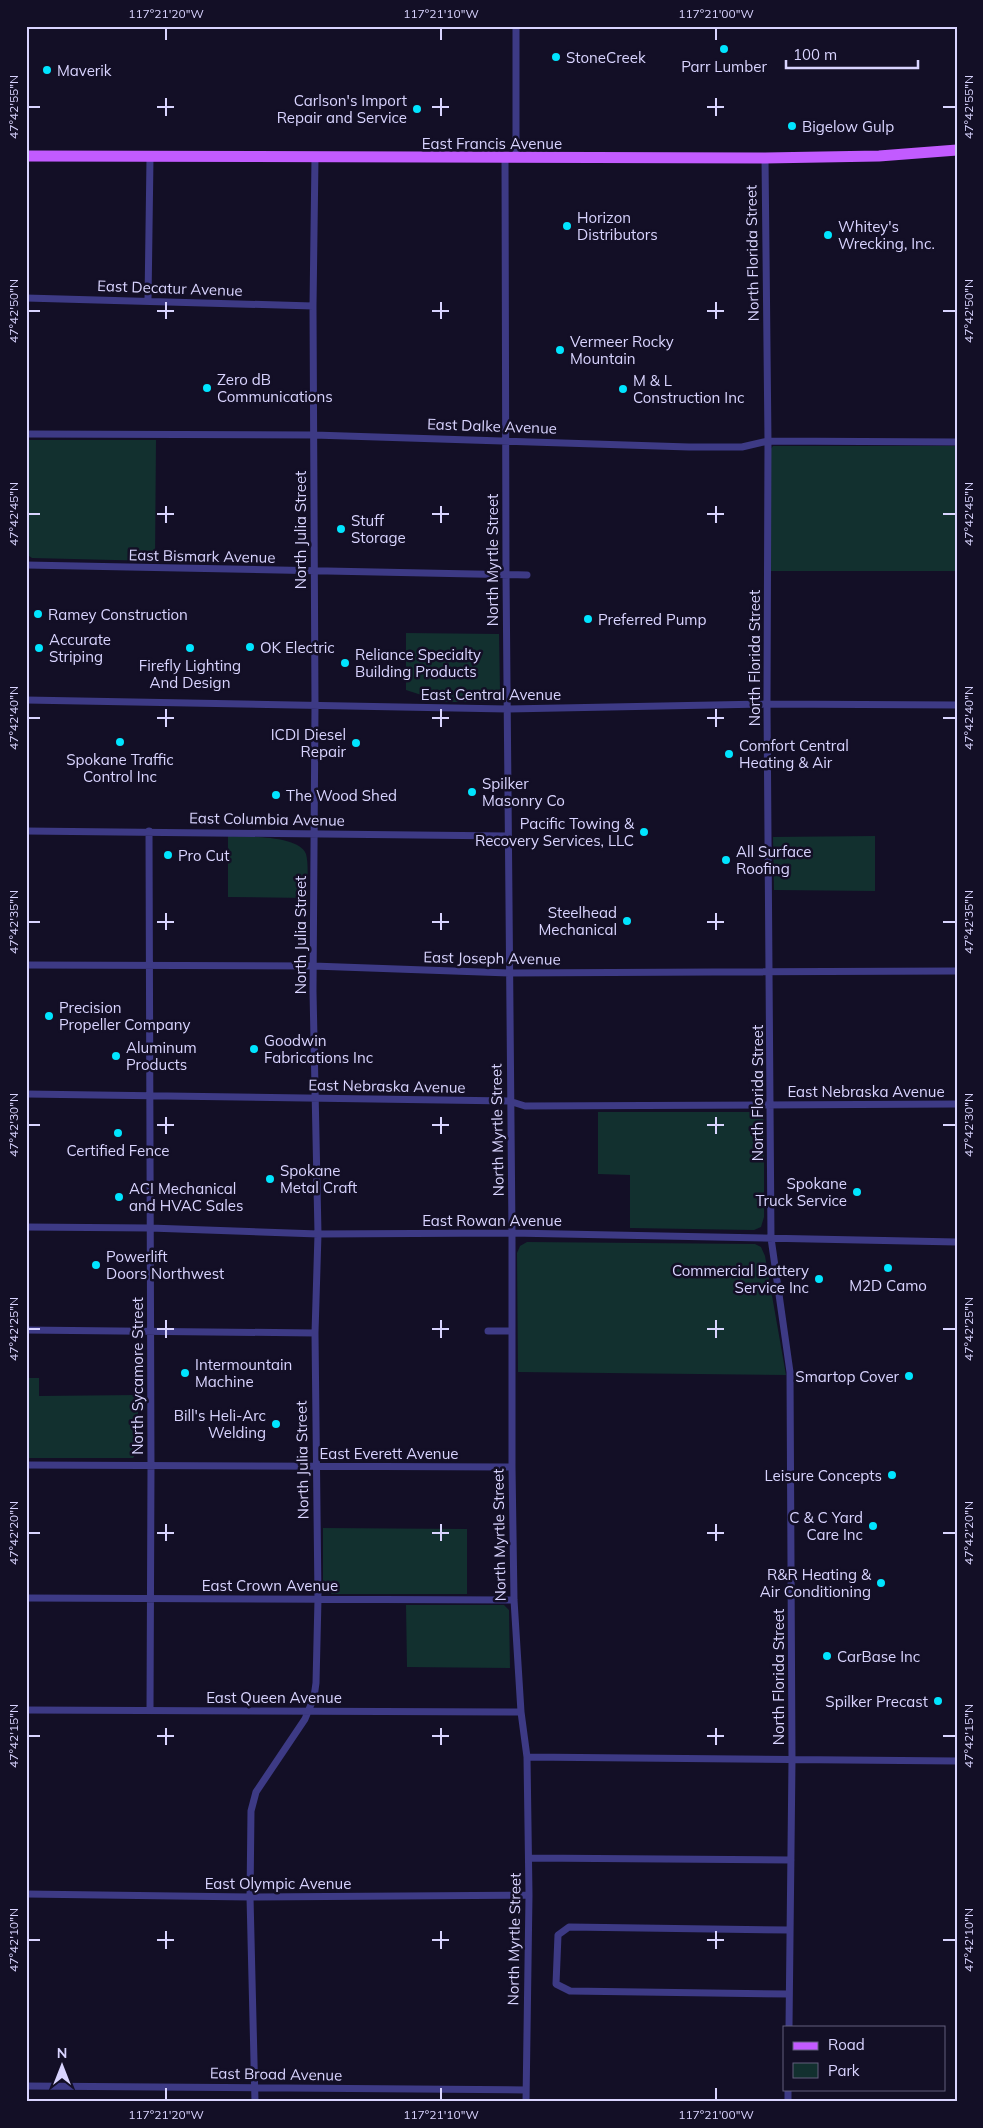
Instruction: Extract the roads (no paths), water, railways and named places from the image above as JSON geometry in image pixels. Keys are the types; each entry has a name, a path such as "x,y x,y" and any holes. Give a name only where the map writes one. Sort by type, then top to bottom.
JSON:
{"main road":[{"name":"East Francis Avenue","path":"26,156 150,158 765,158 879,156 957,150"}],"street":[{"name":"North Myrtle Street","path":"516,26 510,158 506,574 514,1600 521,1712 527,1757 529,1858 526,2102"},
{"path":"148,301 150,158"},
{"name":"North Julia Street","path":"255,2102 250,1897 253,1803 265,1778 300,1728 309,1711 316,1683 318,1600 315,1333 318,1234 313,966 315,706 313,306 315,158"},
{"name":"North Florida Street","path":"765,158 771,1238 790,1372 792,1760 789,2026"},
{"name":"East Decatur Avenue","path":"26,298 313,306"},
{"name":"East Dalke Avenue","path":"26,434 314,435 689,447 742,447 768,441 957,442"},
{"name":"East Bismark Avenue","path":"26,566 526,575"},
{"name":"East Central Avenue","path":"26,700 507,709 767,704 957,705"},
{"name":"East Columbia Avenue","path":"26,831 508,836"},
{"name":"North Sycamore Street","path":"149,831 150,1710"},
{"name":"East Joseph Avenue","path":"26,964 313,966 509,973 957,971"},
{"name":"East Nebraska Avenue","path":"26,1094 509,1101 525,1106 957,1104"},
{"name":"East Rowan Avenue","path":"26,1227 150,1228 318,1234 512,1234 957,1242"},
{"path":"26,1330 315,1333"},
{"path":"488,1331 511,1330"},
{"name":"East Everett Avenue","path":"26,1466 512,1467"},
{"name":"East Crown Avenue","path":"26,1598 514,1600"},
{"name":"East Queen Avenue","path":"26,1710 521,1712"},
{"path":"527,1757 957,1761"},
{"path":"529,1858 791,1860"},
{"name":"East Olympic Avenue","path":"26,1894 250,1897 529,1895"},
{"path":"789,1930 569,1927 558,1934 556,1984 570,1992 789,1994"},
{"name":"East Broad Avenue","path":"26,2086 526,2090"}],"place":[{"name":"Parr Lumber","path":"724,49"},
{"name":"StoneCreek","path":"556,57"},
{"name":"Maverik","path":"47,70"},
{"name":"Carlson's Import Repair and Service","path":"417,109"},
{"name":"Bigelow Gulp","path":"792,126"},
{"name":"Horizon Distributors","path":"567,226"},
{"name":"Whitey's Wrecking, Inc.","path":"828,235"},
{"name":"Vermeer Rocky Mountain","path":"560,350"},
{"name":"Zero dB Communications","path":"207,388"},
{"name":"M & L Construction Inc","path":"623,389"},
{"name":"Stuff Storage","path":"341,529"},
{"name":"Ramey Construction","path":"38,614"},
{"name":"Preferred Pump","path":"588,619"},
{"name":"OK Electric","path":"250,647"},
{"name":"Accurate Striping","path":"39,648"},
{"name":"Firefly Lighting And Design","path":"190,648"},
{"name":"Reliance Specialty Building Products","path":"345,663"},
{"name":"Spokane Traffic Control Inc","path":"120,742"},
{"name":"ICDI Diesel Repair","path":"356,743"},
{"name":"Comfort Central Heating & Air","path":"729,754"},
{"name":"Spilker Masonry Co","path":"472,792"},
{"name":"The Wood Shed","path":"276,795"},
{"name":"Pacific Towing & Recovery Services, LLC","path":"644,832"},
{"name":"Pro Cut","path":"168,855"},
{"name":"All Surface Roofing","path":"726,860"},
{"name":"Steelhead Mechanical","path":"627,921"},
{"name":"Precision Propeller Company","path":"49,1016"},
{"name":"Goodwin Fabrications Inc","path":"254,1049"},
{"name":"Aluminum Products","path":"116,1056"},
{"name":"Certified Fence","path":"118,1133"},
{"name":"Spokane Metal Craft","path":"270,1179"},
{"name":"Spokane Truck Service","path":"857,1192"},
{"name":"ACI Mechanical and HVAC Sales","path":"119,1197"},
{"name":"Powerlift Doors Northwest","path":"96,1265"},
{"name":"M2D Camo","path":"888,1268"},
{"name":"Commercial Battery Service Inc","path":"819,1279"},
{"name":"Intermountain Machine","path":"185,1373"},
{"name":"Smartop Cover","path":"909,1376"},
{"name":"Bill's Heli-Arc Welding","path":"276,1424"},
{"name":"Leisure Concepts","path":"892,1475"},
{"name":"C & C Yard Care Inc","path":"873,1526"},
{"name":"R&R Heating & Air Conditioning","path":"881,1583"},
{"name":"CarBase Inc","path":"827,1656"},
{"name":"Spilker Precast","path":"938,1701"}]}
